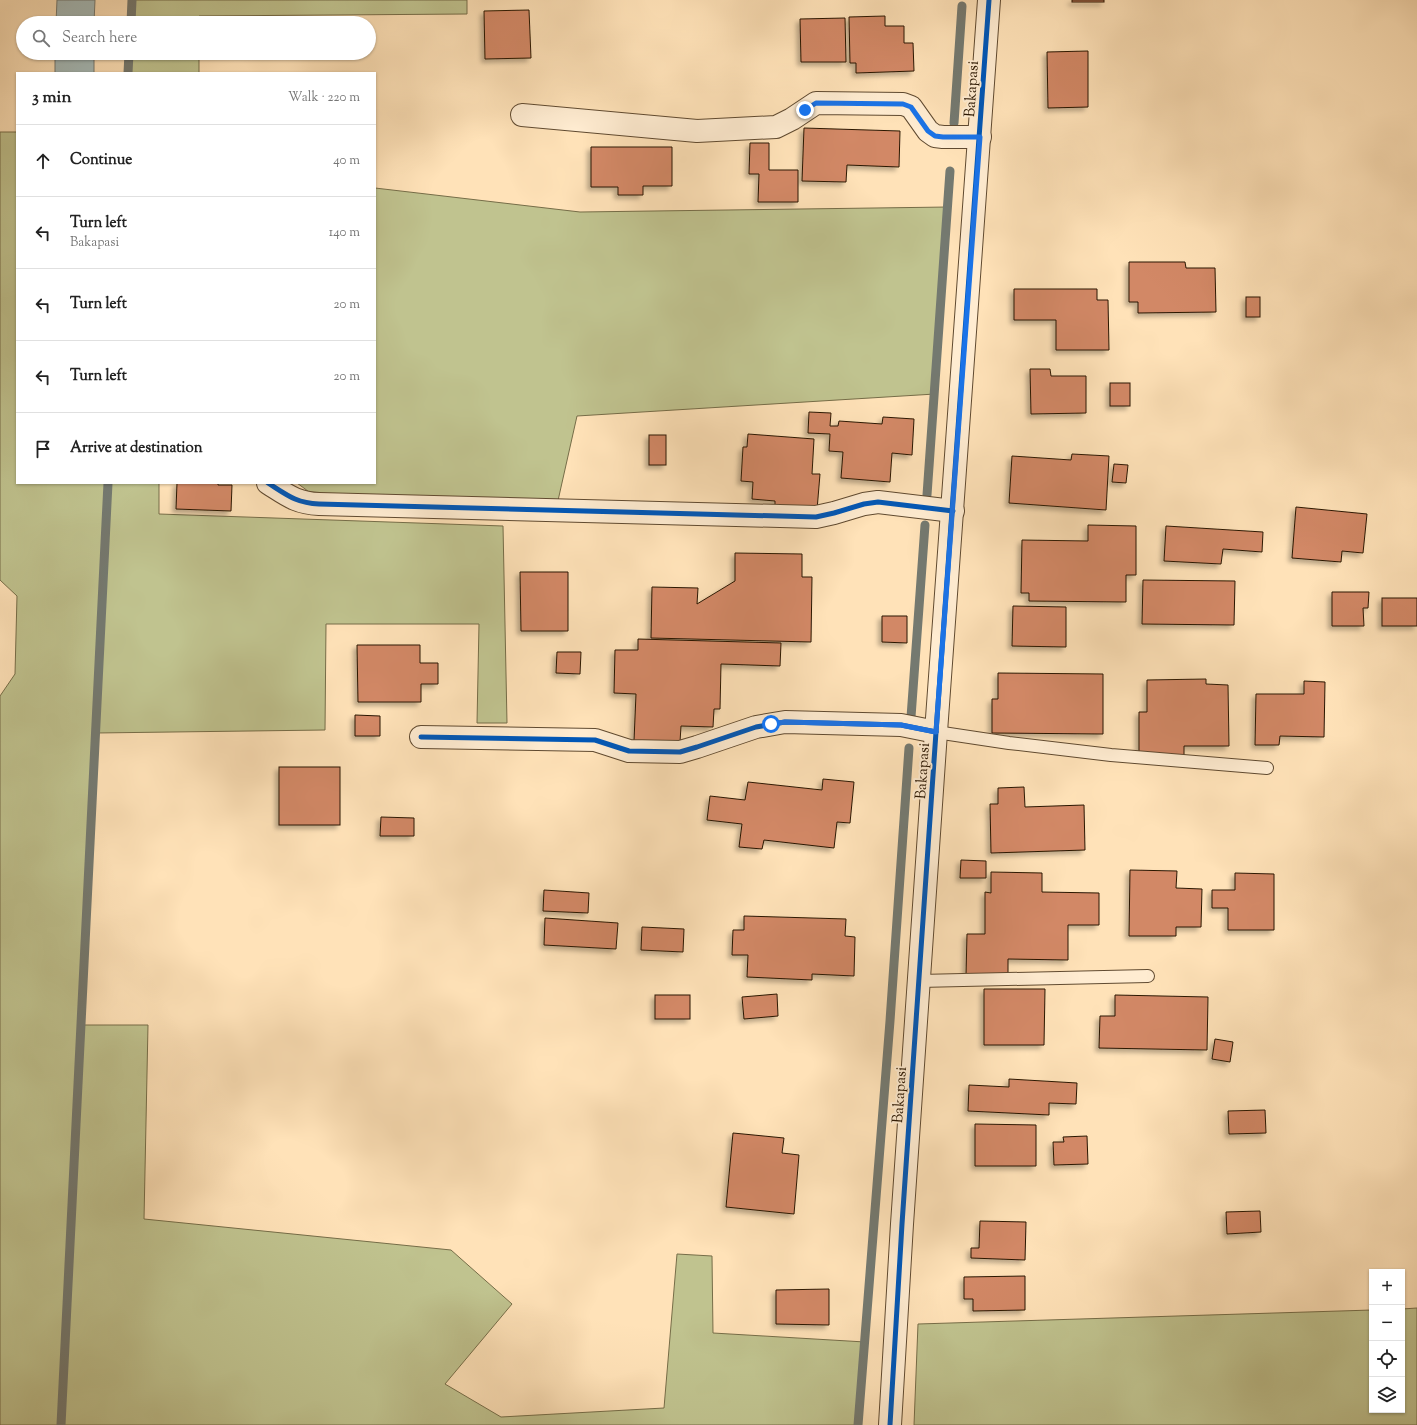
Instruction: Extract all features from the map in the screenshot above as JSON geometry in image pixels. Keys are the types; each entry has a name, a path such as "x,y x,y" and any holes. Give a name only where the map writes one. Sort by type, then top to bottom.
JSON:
{"street":[{"name":"Bakapasi","path":"890,1425 936,732 989,0"},
{"path":"522,115 697,131 776,127 792,119 816,103 903,104 911,107 928,131 935,136 980,137"},
{"path":"270,484 294,500 306,504 816,517 864,504 878,502 952,511"},
{"path":"421,737 595,740 629,751 680,752 756,727 785,722 901,725 936,732"}],"lane":[{"path":"936,732 1009,743 1111,755 1267,768"},
{"path":"919,981 1148,976"}],"green space":[{"path":"132,0 467,0 467,14 131,16"},
{"path":"129,60 199,60 199,72 128,72"},
{"path":"0,132 16,132 16,484 159,484 159,514 503,526 507,723 477,723 479,624 326,624 325,730 96,733 81,1025 148,1025 144,1219 451,1250 512,1304 445,1384 501,1417 664,1408 677,1254 712,1256 713,1333 865,1342 858,1425 0,1425 0,696 15,674 17,596 0,580"},
{"path":"376,188 580,212 948,207 935,394 577,416 557,505 320,500 298,484 376,484"},
{"path":"1417,1308 1417,1425 914,1425 918,1324 1369,1310 1369,1413 1405,1413 1405,1309"}],"shaded area":[{"path":"57,0 95,0 94,16 56,16"},
{"path":"55,60 94,60 94,72 55,72"}],"building":[{"path":"1072,0 1104,0 1104,2 1072,2"},
{"path":"529,10 531,58 485,59 484,11"},
{"path":"885,16 885,26 904,26 904,43 913,43 914,71 856,73 856,63 850,63 849,17"},
{"path":"845,18 846,62 801,62 800,19"},
{"path":"1088,51 1088,107 1048,108 1047,52"},
{"path":"804,128 900,131 899,167 847,165 846,182 802,181"},
{"path":"750,143 769,143 769,170 798,170 798,202 758,202 759,174 749,174"},
{"path":"591,147 672,147 672,186 643,186 643,195 618,195 618,187 591,187"},
{"path":"1129,262 1185,262 1186,268 1215,268 1216,312 1138,313 1138,302 1129,302"},
{"path":"1014,289 1097,289 1097,300 1108,300 1109,350 1056,350 1056,320 1014,320"},
{"path":"1246,297 1260,297 1260,317 1246,317"},
{"path":"1030,369 1050,369 1051,376 1086,376 1086,413 1031,414"},
{"path":"1110,383 1130,383 1130,406 1110,406"},
{"path":"809,412 831,413 830,426 838,426 839,421 882,424 883,417 914,419 912,455 892,453 890,482 841,478 843,452 829,451 830,434 808,433"},
{"path":"748,434 814,439 812,474 820,474 817,510 775,507 775,501 752,499 753,482 741,481 743,447 747,447"},
{"path":"649,435 666,435 666,465 649,465"},
{"path":"1072,454 1109,456 1106,510 1009,503 1012,456 1071,460"},
{"path":"1114,464 1128,465 1126,483 1112,482"},
{"path":"177,484 232,485 231,511 176,509"},
{"path":"1296,507 1367,514 1363,553 1342,551 1341,562 1292,558"},
{"path":"1088,525 1136,526 1136,575 1126,575 1126,602 1029,601 1029,593 1021,593 1022,540 1088,541"},
{"path":"1166,526 1263,532 1262,552 1223,549 1221,564 1164,561"},
{"path":"735,553 802,554 802,577 812,577 811,642 651,638 652,587 698,588 697,604 735,581"},
{"path":"520,572 568,572 568,631 521,631"},
{"path":"1143,580 1235,581 1234,625 1142,624"},
{"path":"1332,592 1369,592 1368,608 1363,608 1364,626 1332,626"},
{"path":"1382,598 1417,598 1417,626 1382,626"},
{"path":"1013,606 1066,607 1066,647 1012,646"},
{"path":"882,616 907,616 907,643 882,642"},
{"path":"638,639 781,643 780,666 721,664 720,709 714,709 713,727 681,726 680,742 634,741 636,694 614,693 615,650 638,650"},
{"path":"357,645 420,645 420,663 438,663 438,684 421,684 421,702 358,702"},
{"path":"557,652 581,652 580,674 556,673"},
{"path":"998,673 1103,674 1103,734 992,733 992,699 998,699"},
{"path":"1206,679 1206,684 1228,685 1229,746 1184,746 1184,755 1139,755 1139,712 1147,712 1147,680"},
{"path":"1304,681 1325,682 1324,737 1280,736 1279,745 1255,745 1256,694 1304,694"},
{"path":"355,715 380,716 380,736 355,736"},
{"path":"279,767 340,767 340,825 279,825"},
{"path":"823,779 854,782 850,823 837,822 834,848 764,840 762,849 739,847 742,824 707,820 710,796 745,800 748,782 822,790"},
{"path":"1024,787 1025,807 1084,805 1085,850 991,853 990,804 998,804 998,788"},
{"path":"381,817 414,818 414,836 380,836"},
{"path":"961,860 986,861 986,878 960,878"},
{"path":"1130,870 1177,871 1176,888 1202,889 1201,927 1176,927 1176,936 1129,936"},
{"path":"991,872 1042,873 1042,892 1099,893 1099,925 1068,925 1068,960 1008,959 1008,977 966,976 967,934 985,934 985,892 991,893"},
{"path":"1235,873 1274,874 1274,930 1228,930 1228,908 1212,908 1212,890 1235,890"},
{"path":"544,890 589,893 588,913 543,911"},
{"path":"744,916 846,919 845,936 855,937 854,976 812,974 812,980 747,977 748,955 732,955 733,930 744,930"},
{"path":"545,918 618,923 616,949 544,945"},
{"path":"642,927 684,929 683,952 641,950"},
{"path":"984,989 1045,989 1044,1045 984,1045"},
{"path":"777,994 778,1016 744,1019 742,997"},
{"path":"655,995 690,995 690,1019 655,1019"},
{"path":"1115,995 1208,997 1207,1050 1099,1048 1100,1016 1115,1016"},
{"path":"1215,1039 1233,1042 1230,1062 1212,1059"},
{"path":"1009,1079 1077,1083 1076,1104 1049,1103 1049,1115 968,1111 969,1085 1009,1087"},
{"path":"1265,1110 1266,1133 1229,1134 1228,1111"},
{"path":"975,1124 1036,1125 1036,1166 975,1166"},
{"path":"733,1133 784,1138 782,1153 799,1155 794,1214 726,1207"},
{"path":"1087,1136 1088,1164 1054,1165 1053,1142 1064,1142 1063,1137"},
{"path":"1260,1211 1261,1232 1227,1234 1226,1212"},
{"path":"980,1221 1026,1222 1025,1260 971,1258 971,1248 979,1248"},
{"path":"1025,1276 1025,1310 973,1311 973,1299 964,1299 964,1277"},
{"path":"829,1289 829,1325 776,1324 776,1290"}],"waterway":[{"path":"131,16 132,0"},
{"path":"954,123 962,6"},
{"path":"128,72 129,60"},
{"path":"927,495 950,171"},
{"path":"61,1425 108,484"},
{"path":"911,717 925,525"},
{"path":"858,1425 890,1021 909,748"}],"cycle path":[{"path":"890,1425 902,1224 936,732 989,0"},
{"path":"270,484 286,495 298,500 319,504 816,517 864,504 878,502 953,511"},
{"path":"421,737 595,740 629,751 680,752 756,727 785,722 901,725 936,732"}],"route":[{"path":"771,724 785,722 901,725 936,732 980,137 935,136 928,131 916,112 911,107 903,104 816,103 805,110"}]}
